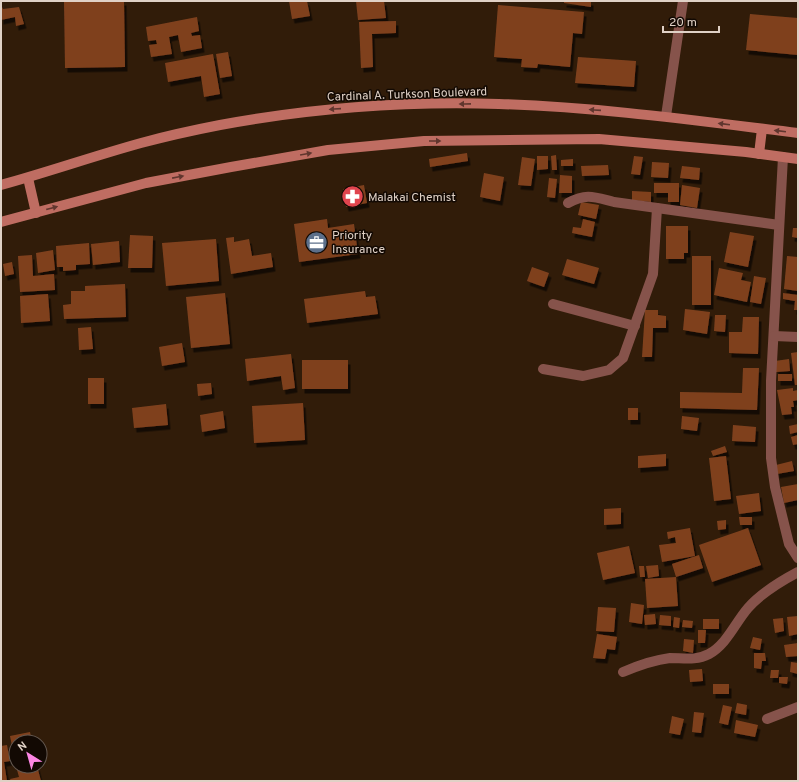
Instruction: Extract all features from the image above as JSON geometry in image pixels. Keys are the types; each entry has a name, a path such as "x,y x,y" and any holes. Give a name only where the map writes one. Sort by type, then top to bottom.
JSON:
{"street":[{"path":"666,116 683,1"},
{"name":"Cardinal A. Turkson Boulevard","path":"1,185 142,142 221,125 312,111 390,105 499,104 666,116 798,133"},
{"path":"759,154 762,129"},
{"path":"1,222 146,183 328,150 424,141 599,139 798,159"},
{"path":"783,157 774,336 771,458 775,487 789,544 798,558"},
{"path":"28,178 36,213"},
{"path":"568,203 580,197 591,196 614,202 779,225"},
{"path":"543,369 583,376 609,370 624,358 653,274 657,208"},
{"path":"553,304 635,326"},
{"path":"774,336 798,337"},
{"path":"623,672 669,658 691,659 709,654 722,644 749,608 762,596 798,572"},
{"path":"767,719 798,707"}],"building":[{"path":"64,1 124,1 125,67 65,68"},
{"path":"289,1 307,1 310,16 292,19"},
{"path":"356,1 384,1 386,18 358,20"},
{"path":"564,1 591,1 591,7 564,3"},
{"path":"1,5 3,9 19,7 24,24 16,26 15,17 1,20"},
{"path":"498,5 584,12 582,34 573,33 570,67 538,64 537,68 521,67 522,59 494,57"},
{"path":"750,14 798,18 798,55 746,50"},
{"path":"197,17 199,31 191,33 192,36 200,35 202,48 181,52 178,35 169,37 172,54 151,57 149,45 157,44 156,40 148,41 146,27"},
{"path":"396,21 396,33 372,34 373,67 361,68 359,22"},
{"path":"228,52 232,76 220,78 216,54"},
{"path":"213,54 220,94 204,97 201,76 168,82 165,63"},
{"path":"578,57 636,61 634,87 575,83"},
{"path":"467,153 468,161 430,167 429,159"},
{"path":"556,155 557,170 552,170 551,156"},
{"path":"537,156 548,156 548,169 537,170"},
{"path":"634,156 643,157 640,175 631,174"},
{"path":"522,157 535,159 531,186 518,185"},
{"path":"573,159 573,166 561,166 561,160"},
{"path":"652,162 669,163 668,178 651,177"},
{"path":"608,165 609,175 582,176 581,166"},
{"path":"682,166 700,168 699,180 680,178"},
{"path":"484,173 504,177 500,201 480,197"},
{"path":"560,175 572,176 572,193 559,193"},
{"path":"549,178 557,179 555,198 547,197"},
{"path":"654,183 679,183 679,202 668,202 668,193 654,193"},
{"path":"364,185 367,203 346,207 343,189"},
{"path":"682,185 700,188 697,208 680,205"},
{"path":"632,191 651,192 651,202 632,200"},
{"path":"581,202 599,205 596,219 578,215"},
{"path":"327,219 328,228 354,224 358,254 299,262 294,224"},
{"path":"583,219 595,222 592,237 572,233 573,227 581,228"},
{"path":"666,226 688,226 688,253 684,253 684,259 666,259"},
{"path":"793,228 798,228 798,238 792,237"},
{"path":"730,232 754,236 748,267 724,262"},
{"path":"130,235 153,236 152,268 128,268"},
{"path":"234,237 234,242 249,239 252,256 271,253 273,267 231,274 226,238"},
{"path":"216,239 219,281 166,286 162,243"},
{"path":"119,241 120,262 93,265 91,244"},
{"path":"89,243 90,264 76,265 76,270 63,271 63,267 57,267 56,246"},
{"path":"53,250 55,270 38,273 36,253"},
{"path":"32,255 33,276 54,274 55,290 20,292 18,256"},
{"path":"692,256 711,256 711,305 692,305"},
{"path":"787,256 798,257 798,291 784,289"},
{"path":"567,259 599,268 594,284 562,275"},
{"path":"12,262 14,274 5,276 3,264"},
{"path":"532,267 549,273 544,287 527,281"},
{"path":"719,268 743,273 741,280 751,282 747,302 714,295"},
{"path":"754,276 766,278 761,304 750,302"},
{"path":"125,284 126,317 64,319 63,305 71,304 71,291 85,291 85,286"},
{"path":"365,291 366,297 375,296 378,314 307,323 304,299"},
{"path":"225,293 230,344 191,348 186,297"},
{"path":"783,293 798,295 798,310 794,310 795,301 783,299"},
{"path":"48,294 50,321 21,323 20,296"},
{"path":"685,309 710,312 707,334 683,330"},
{"path":"645,310 658,310 658,315 666,316 666,328 653,328 652,357 642,357"},
{"path":"715,315 726,315 725,332 714,331"},
{"path":"743,317 759,317 758,354 729,353 729,332 742,332"},
{"path":"91,327 93,349 79,350 78,328"},
{"path":"182,343 185,362 162,366 159,347"},
{"path":"798,352 798,385 795,385 791,353"},
{"path":"291,354 295,388 283,390 281,376 247,381 245,359"},
{"path":"789,359 790,371 776,372 775,361"},
{"path":"302,360 348,360 348,389 302,389"},
{"path":"743,368 759,368 757,410 680,408 680,392 742,393"},
{"path":"778,374 792,374 792,381 778,381"},
{"path":"88,378 104,378 104,404 88,404"},
{"path":"211,383 212,394 198,396 197,384"},
{"path":"793,388 793,391 798,390 798,400 793,401 794,407 791,407 792,414 782,415 777,390"},
{"path":"303,403 305,440 254,443 252,406"},
{"path":"166,404 168,425 134,428 132,408"},
{"path":"628,408 638,408 638,420 628,420"},
{"path":"223,411 225,428 202,432 200,415"},
{"path":"682,416 699,418 697,431 681,429"},
{"path":"798,424 798,432 790,434 789,426"},
{"path":"733,425 756,427 755,442 732,441"},
{"path":"798,435 798,444 793,445 791,437"},
{"path":"725,446 727,452 713,456 711,451"},
{"path":"666,454 666,466 638,468 638,456"},
{"path":"726,456 731,499 714,501 709,458"},
{"path":"792,461 794,471 777,474 776,465"},
{"path":"798,484 798,500 784,503 781,487"},
{"path":"759,493 761,511 739,514 736,496"},
{"path":"621,508 621,524 604,525 604,509"},
{"path":"739,517 752,517 752,525 740,525"},
{"path":"726,520 726,529 718,530 717,521"},
{"path":"690,528 695,556 662,562 659,545 676,543 675,537 668,539 667,532"},
{"path":"748,528 761,565 712,582 699,545"},
{"path":"629,546 635,573 603,580 597,553"},
{"path":"699,555 703,568 676,577 672,564"},
{"path":"658,565 659,576 648,578 646,566"},
{"path":"639,566 644,566 645,577 640,577"},
{"path":"676,577 678,606 647,608 645,579"},
{"path":"631,603 644,605 642,624 629,622"},
{"path":"598,607 616,608 614,632 596,631"},
{"path":"655,614 656,624 645,625 644,615"},
{"path":"660,615 671,616 671,626 659,625"},
{"path":"798,616 798,634 789,636 787,617"},
{"path":"674,617 680,618 679,628 673,627"},
{"path":"783,618 784,631 775,633 773,619"},
{"path":"703,619 719,619 719,629 703,629"},
{"path":"683,620 693,621 692,628 682,627"},
{"path":"698,630 706,630 705,643 698,643"},
{"path":"597,634 617,637 615,650 607,649 605,659 593,658"},
{"path":"753,637 762,639 760,650 750,648"},
{"path":"684,639 694,640 693,653 683,651"},
{"path":"798,643 798,656 786,657 784,645"},
{"path":"754,653 765,653 766,661 762,661 761,669 754,668"},
{"path":"791,662 798,663 798,674 790,672"},
{"path":"702,669 703,681 690,682 689,670"},
{"path":"771,670 779,670 778,678 770,678"},
{"path":"779,677 788,677 787,684 779,683"},
{"path":"713,684 729,684 729,694 713,694"},
{"path":"737,703 747,705 746,715 735,713"},
{"path":"723,705 732,707 728,725 719,723"},
{"path":"694,712 704,713 701,733 692,732"},
{"path":"672,716 684,719 680,735 669,733"},
{"path":"736,720 758,725 755,737 734,733"},
{"path":"30,732 30,734 20,734"},
{"path":"7,745 8,750 8,761 4,762 7,781 1,781 1,746"},
{"path":"18,774 39,774 41,781 11,781 10,779 19,777"}],"place":[{"name":"Malakai Chemist","path":"353,197"},
{"name":"Priority Insurance","path":"316,242"}]}
